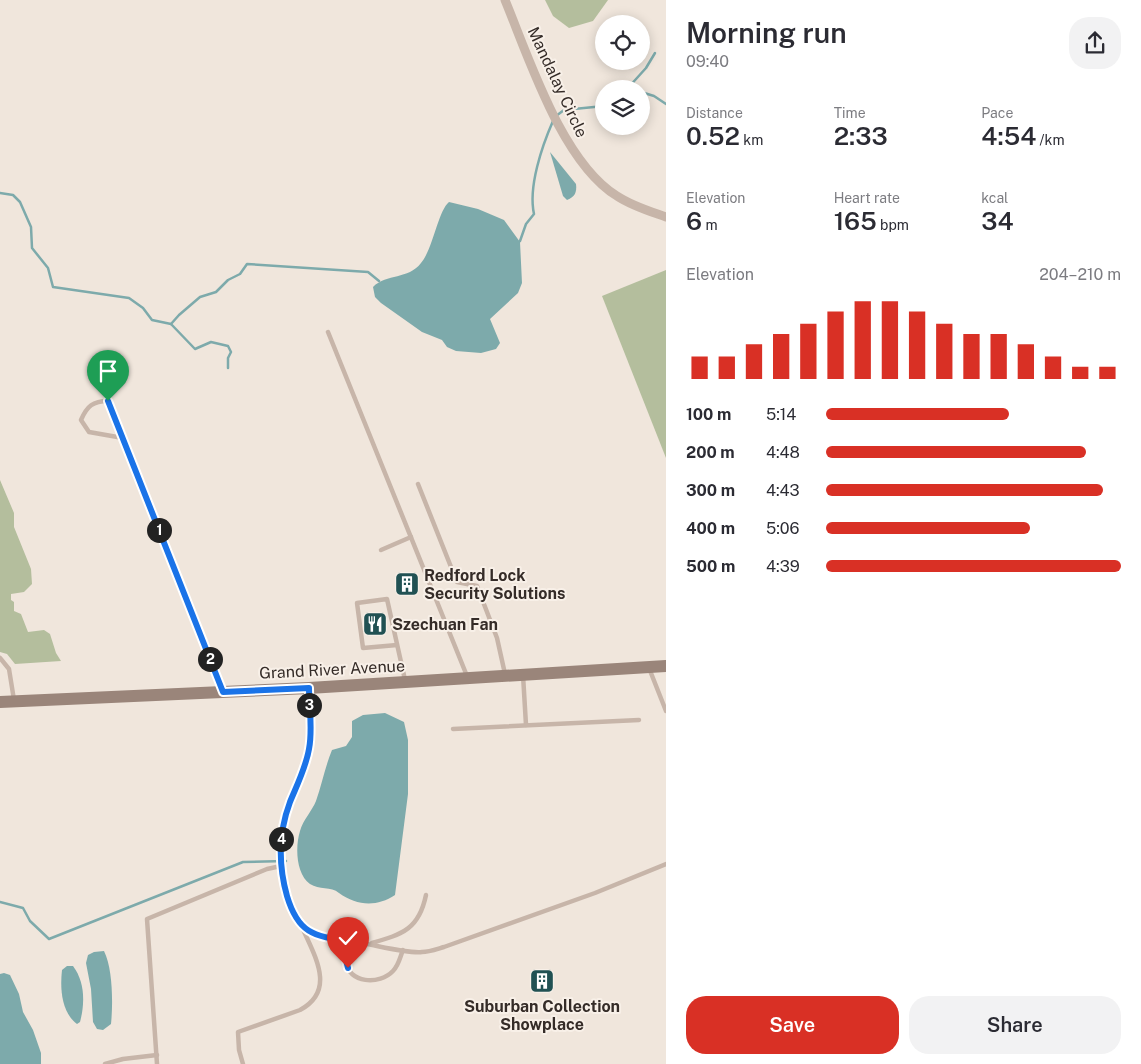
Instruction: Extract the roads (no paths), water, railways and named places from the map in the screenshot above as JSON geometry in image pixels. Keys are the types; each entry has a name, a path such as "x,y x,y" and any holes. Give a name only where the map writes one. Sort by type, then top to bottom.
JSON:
{"main road":[{"name":"Grand River Avenue","path":"0,702 309,688 666,666"}],"street":[{"name":"Mandalay Circle","path":"506,0 542,90 575,153 598,180 616,196 643,210 666,217"}],"lane":[{"path":"328,332 468,677"},
{"path":"123,438 88,432 81,420 92,403 108,401 123,438 223,692"},
{"path":"418,484 457,582 477,586 497,638 505,675"},
{"path":"381,550 412,537"},
{"path":"397,644 362,648 357,603 387,599 397,644 405,681"},
{"path":"0,658 9,669 15,701"},
{"path":"648,667 666,711"},
{"path":"523,674 526,725"},
{"path":"243,1064 239,1050 238,1032 308,1006 317,992 321,974 302,927 291,910 279,852 282,829 310,748 309,688"},
{"path":"453,729 639,720"},
{"path":"302,927 323,937 420,953 444,947 595,893 666,864"},
{"path":"157,1064 147,919 267,869 281,866"},
{"path":"369,944 393,936 412,926 423,911 426,896"},
{"path":"348,941 346,960 348,968 360,979 368,982 378,980 393,972 398,965 402,950"},
{"path":"105,1064 123,1059 156,1055"}],"water":[{"path":"550,152 576,184 575,194 567,200 563,196"},
{"path":"449,202 478,209 504,220 520,242 522,283 518,293 490,319 500,343 496,349 481,353 456,351 447,347 442,340 422,332 375,297 373,287 385,280 410,272 421,263 429,249 442,213"},
{"path":"385,713 404,722 408,740 408,794 395,895 381,902 360,903 332,889 317,887 305,880 299,867 298,837 301,827 316,801 332,750 346,746 352,737 352,721 363,715"},
{"path":"104,951 111,977 112,1007 111,1024 103,1030 97,1029 93,1022 91,989 86,963 88,955"},
{"path":"67,966 73,966 82,986 83,1007 80,1022 77,1024 68,1013 63,999 62,970"},
{"path":"0,974 10,975 19,994 23,1012 33,1030 41,1053 41,1064 0,1064"}],"waterway":[{"path":"635,80 646,68 655,53"},
{"path":"650,95 666,104"},
{"path":"556,116 564,110 595,107"},
{"path":"520,241 526,224 534,214 534,179 553,121"},
{"path":"0,193 13,195 20,202 31,227 32,248 48,268 53,287 129,298 143,308 152,320 171,324 195,349 211,342 228,346 231,352 228,358 228,368"},
{"path":"171,324 200,297 216,292 228,280 240,274 247,264 368,272 379,281"},
{"path":"0,902 23,908 30,921 49,939 243,862 286,861"}],"place":[{"name":"Redford Lock Security Solutions","path":"407,584"},
{"name":"Szechuan Fan","path":"375,624"},
{"name":"Suburban Collection Showplace","path":"542,981"}]}
